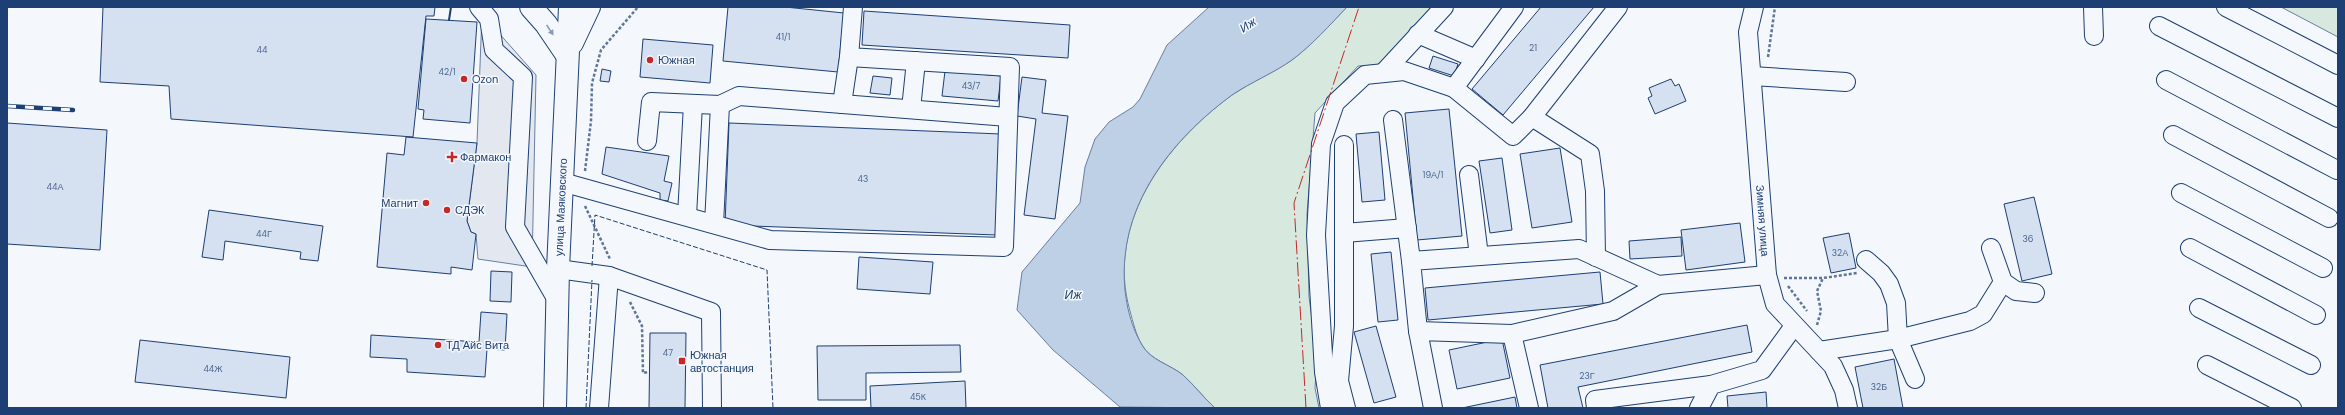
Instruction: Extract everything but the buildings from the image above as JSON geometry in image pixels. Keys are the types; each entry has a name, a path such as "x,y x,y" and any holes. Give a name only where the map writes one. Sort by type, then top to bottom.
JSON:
{"main road":[{"path":"531,7 546,24 567,55"},
{"name":"улица Маяковского","path":"555,408 558,269 570,7"},
{"path":"567,55 589,7"}],"street":[{"path":"479,7 489,19 494,50 523,77 515,227 557,300"},
{"path":"842,104 849,57 853,7"},
{"path":"1383,73 1444,7"},
{"path":"1454,88 1514,7"},
{"path":"1330,408 1324,372 1316,235 1321,144 1335,103 1365,75 1404,71 1454,88 1513,136 1532,117 1618,7"},
{"name":"Зимняя улица","path":"1754,7 1748,32 1775,277 1775,304 1833,366 1844,390 1848,408"},
{"path":"2093,7 2094,36"},
{"path":"2226,7 2338,65"},
{"path":"2159,26 2338,118"},
{"path":"1418,34 1476,59"},
{"path":"562,182 770,240 1004,247 1010,68 849,57"},
{"path":"911,109 916,61"},
{"path":"1752,76 1846,82"},
{"path":"2166,80 2337,170"},
{"path":"647,141 651,102 720,106 743,96 1008,117"},
{"path":"687,216 693,104"},
{"path":"714,224 720,106"},
{"path":"1532,117 1590,154 1595,191 1596,257"},
{"path":"1394,120 1428,407"},
{"path":"2173,135 2329,218"},
{"path":"1344,145 1344,326 1339,381 1346,408"},
{"path":"1469,175 1479,256"},
{"path":"2181,192 2324,268"},
{"path":"1344,233 1407,228"},
{"path":"1991,248 2002,282 2016,291 2035,293"},
{"path":"2190,248 2316,315"},
{"path":"1411,261 1579,249 1658,285"},
{"path":"1871,265 1889,284 1896,303 1898,339 1915,379"},
{"path":"558,269 609,276 711,312 712,408"},
{"path":"598,408 609,276"},
{"path":"1418,331 1512,334 1613,311 1658,285 1775,277"},
{"path":"1819,351 1898,339 1970,321 1983,314 2002,282"},
{"path":"2199,308 2311,365"},
{"path":"1596,408 1595,400 1711,385 1762,370 1794,326"},
{"path":"1512,334 1529,408"},
{"path":"2207,365 2292,408"},
{"path":"1699,408 1711,385"}],"path":[{"path":"1775,277 1823,278 1871,265"},
{"path":"1817,325 1822,311 1817,291 1823,278"}],"shaded area":[{"path":"1347,7 1432,7 1380,65 1358,66 1315,113 1307,214 1309,297 1317,356 1315,388 1319,408 1215,408 1183,375 1150,355 1138,337 1130,311 1124,279 1126,247 1134,217 1146,189 1164,162 1184,137 1207,115 1232,95 1292,60"},
{"path":"2281,7 2338,7 2338,37"},
{"path":"482,14 536,75 532,267 478,259 476,234 471,232 467,221 477,143"}],"water":[{"name":"Иж","path":"1209,7 1347,7 1314,41 1292,60 1239,90 1212,110 1176,146 1148,187 1137,209 1129,232 1125,257 1124,279 1129,314 1142,345 1150,355 1183,375 1215,408 1120,407 1053,350 1017,310 1022,272 1080,203 1085,167 1095,139 1109,122 1133,107 1140,99 1167,45"}],"railway":[{"path":"7,106 73,110"}],"fence":[{"path":"592,266 595,215 767,270 773,408"},
{"path":"586,408 592,280"}],"wall":[{"path":"449,20 451,7"}],"power":[{"path":"1306,408 1294,203 1359,7"}],"place":[{"name":"Южная","path":"650,60"},
{"name":"Ozon","path":"464,79"},
{"name":"Фармакон","path":"452,157"},
{"name":"Магнит","path":"426,203"},
{"name":"СДЭК","path":"447,210"},
{"name":"ТД Айс Вита","path":"438,345"},
{"name":"Южная автостанция","path":"682,361"}]}
